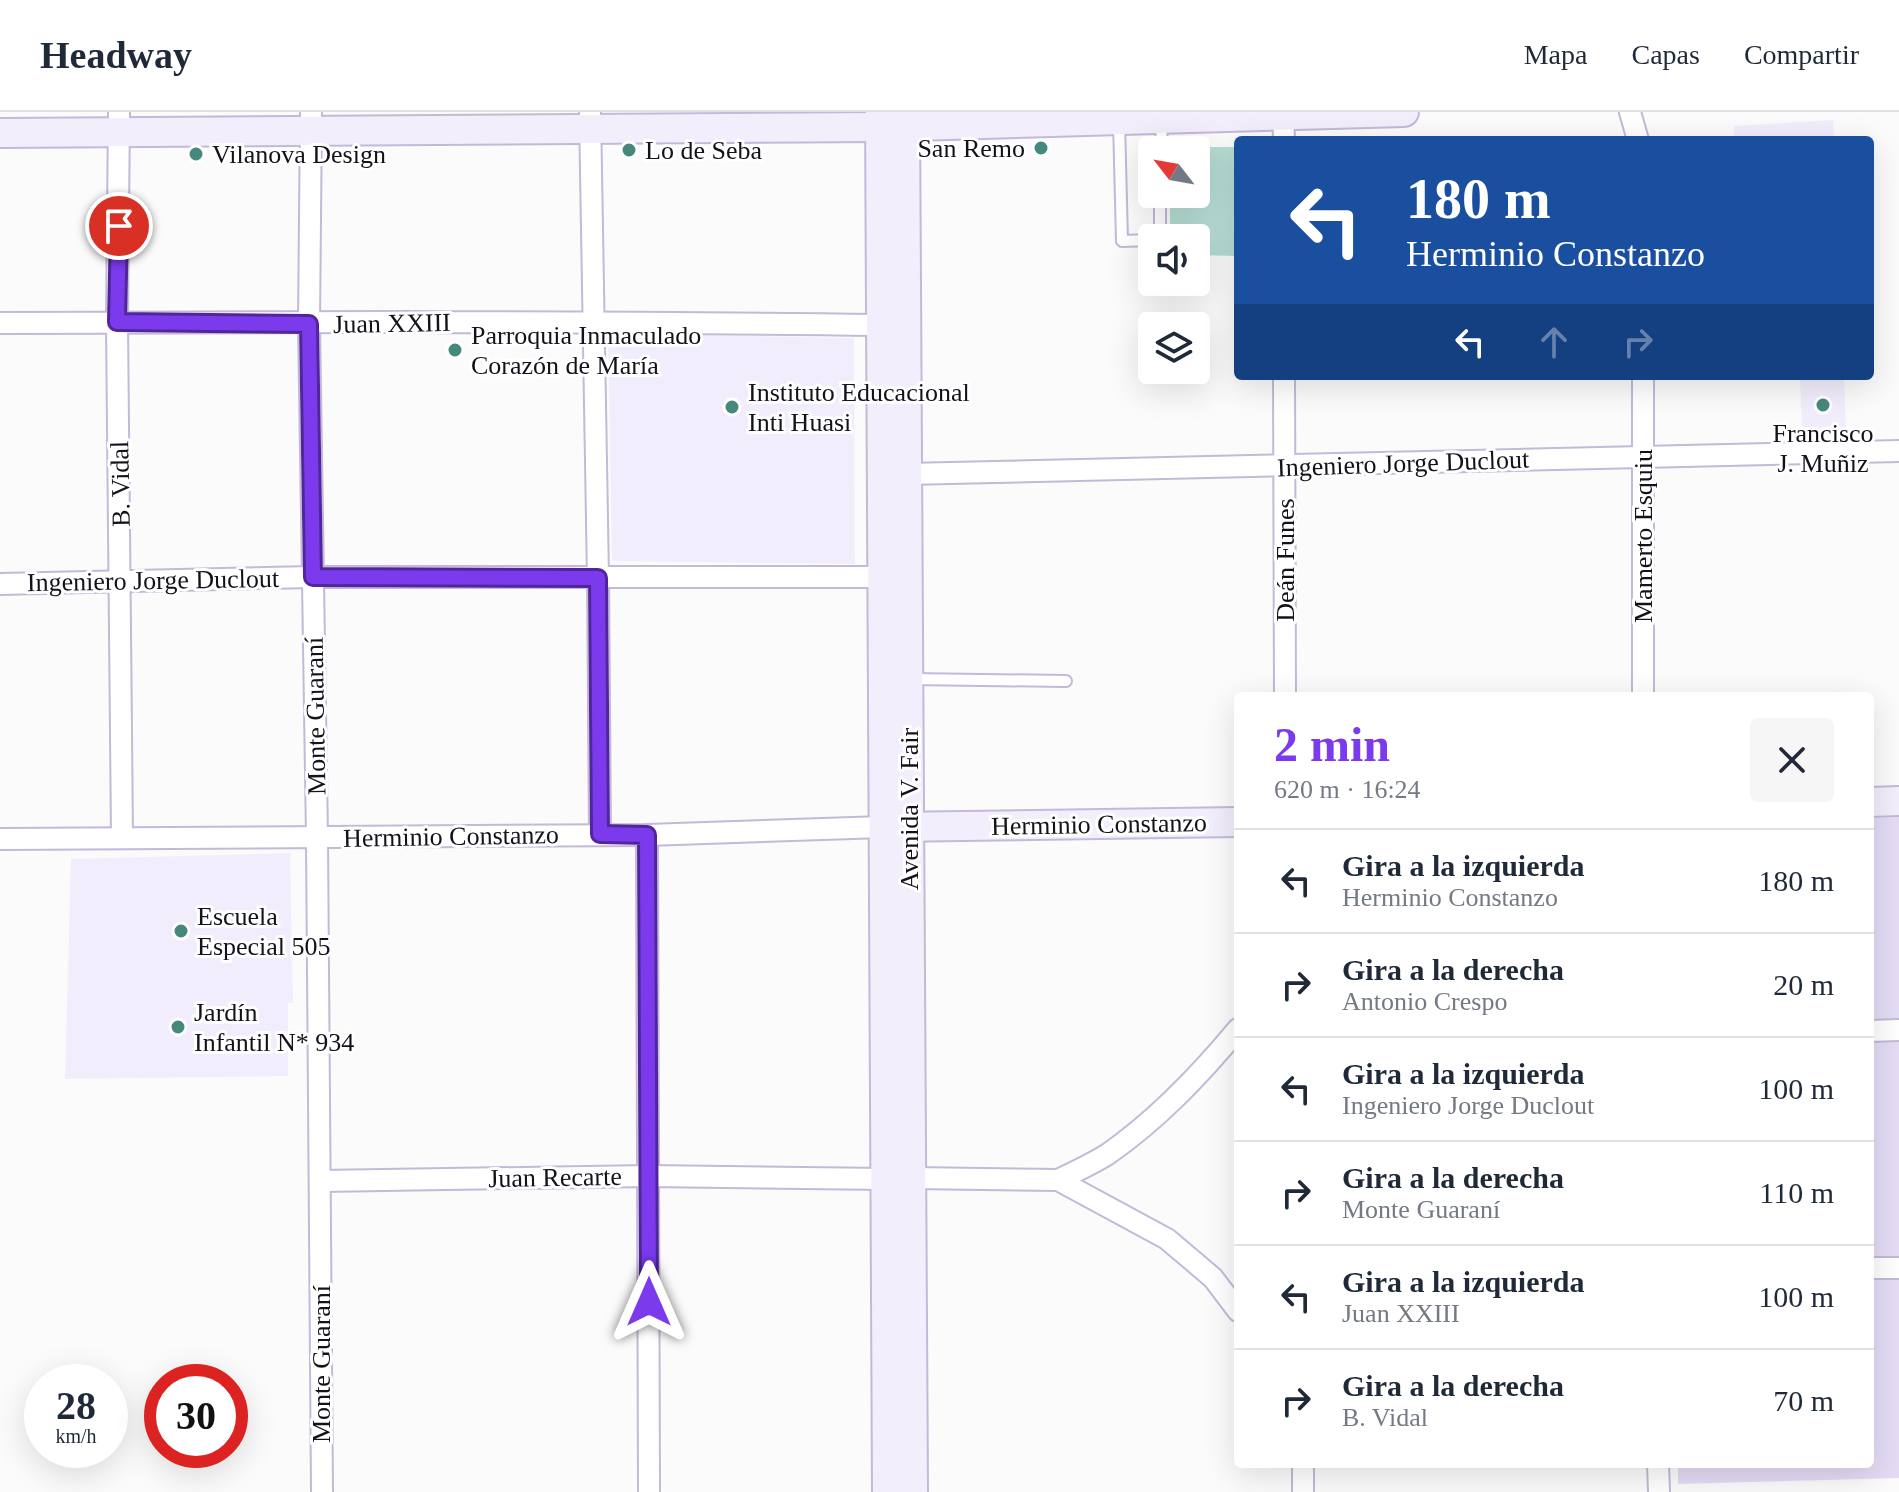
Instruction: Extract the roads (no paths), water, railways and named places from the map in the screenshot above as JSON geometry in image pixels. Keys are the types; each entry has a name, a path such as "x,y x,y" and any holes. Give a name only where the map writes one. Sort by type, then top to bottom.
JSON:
{"main road":[{"path":"182,112 215,129"},
{"path":"0,133 120,121 215,129 311,122 1162,118 1283,123 1404,112"},
{"name":"Avenida V. Fair","path":"892,119 880,325 883,577 896,827 899,1179 913,1492"},
{"name":"Avenida V. Fair","path":"892,119 906,474 909,679 896,827"},
{"path":"1874,802 1899,801"},
{"name":"Herminio Constanzo","path":"896,827 1234,822"},
{"name":"Avenida V. Fair","path":"887,1492 899,1179"}],"street":[{"path":"1630,112 1637,136"},
{"name":"B. Vidal","path":"120,121 117,322 122,837"},
{"path":"590,121 600,834"},
{"name":"Monte Guaraní","path":"311,122 309,324 322,1492"},
{"name":"Juan XXIII","path":"0,323 593,321 880,325"},
{"name":"Deán Funes","path":"1284,380 1285,692"},
{"name":"Mamerto Esquiu","path":"1643,380 1643,692"},
{"name":"Ingeniero Jorge Duclout","path":"906,474 1899,451"},
{"name":"Ingeniero Jorge Duclout","path":"0,584 313,577 883,577"},
{"name":"Herminio Constanzo","path":"0,839 647,835 896,827"},
{"path":"647,835 649,1492"},
{"path":"1874,1031 1899,1030"},
{"path":"1058,1180 1105,1155 1152,1120 1202,1072 1234,1034"},
{"name":"Juan Recarte","path":"320,1181 649,1176 1058,1180"},
{"path":"1058,1180 1167,1239 1213,1278 1234,1306"},
{"path":"1874,1268 1899,1268"},
{"path":"1303,1468 1303,1492"},
{"path":"1658,1468 1659,1492"}],"lane":[{"path":"1161,136 1162,118"},
{"path":"1119,119 1122,241 1138,240"},
{"path":"909,679 1066,681"}],"place":[{"name":"San Remo","path":"1041,148"},
{"name":"Lo de Seba","path":"629,150"},
{"name":"Vilanova Design","path":"196,154"},
{"name":"Parroquia Inmaculado Corazón de María","path":"455,350"},
{"name":"Francisco J. Muñiz","path":"1823,405"},
{"name":"Instituto Educacional Inti Huasi","path":"732,407"},
{"name":"Escuela Especial 505","path":"181,931"},
{"name":"Jardín Infantil N* 934","path":"178,1027"}]}
